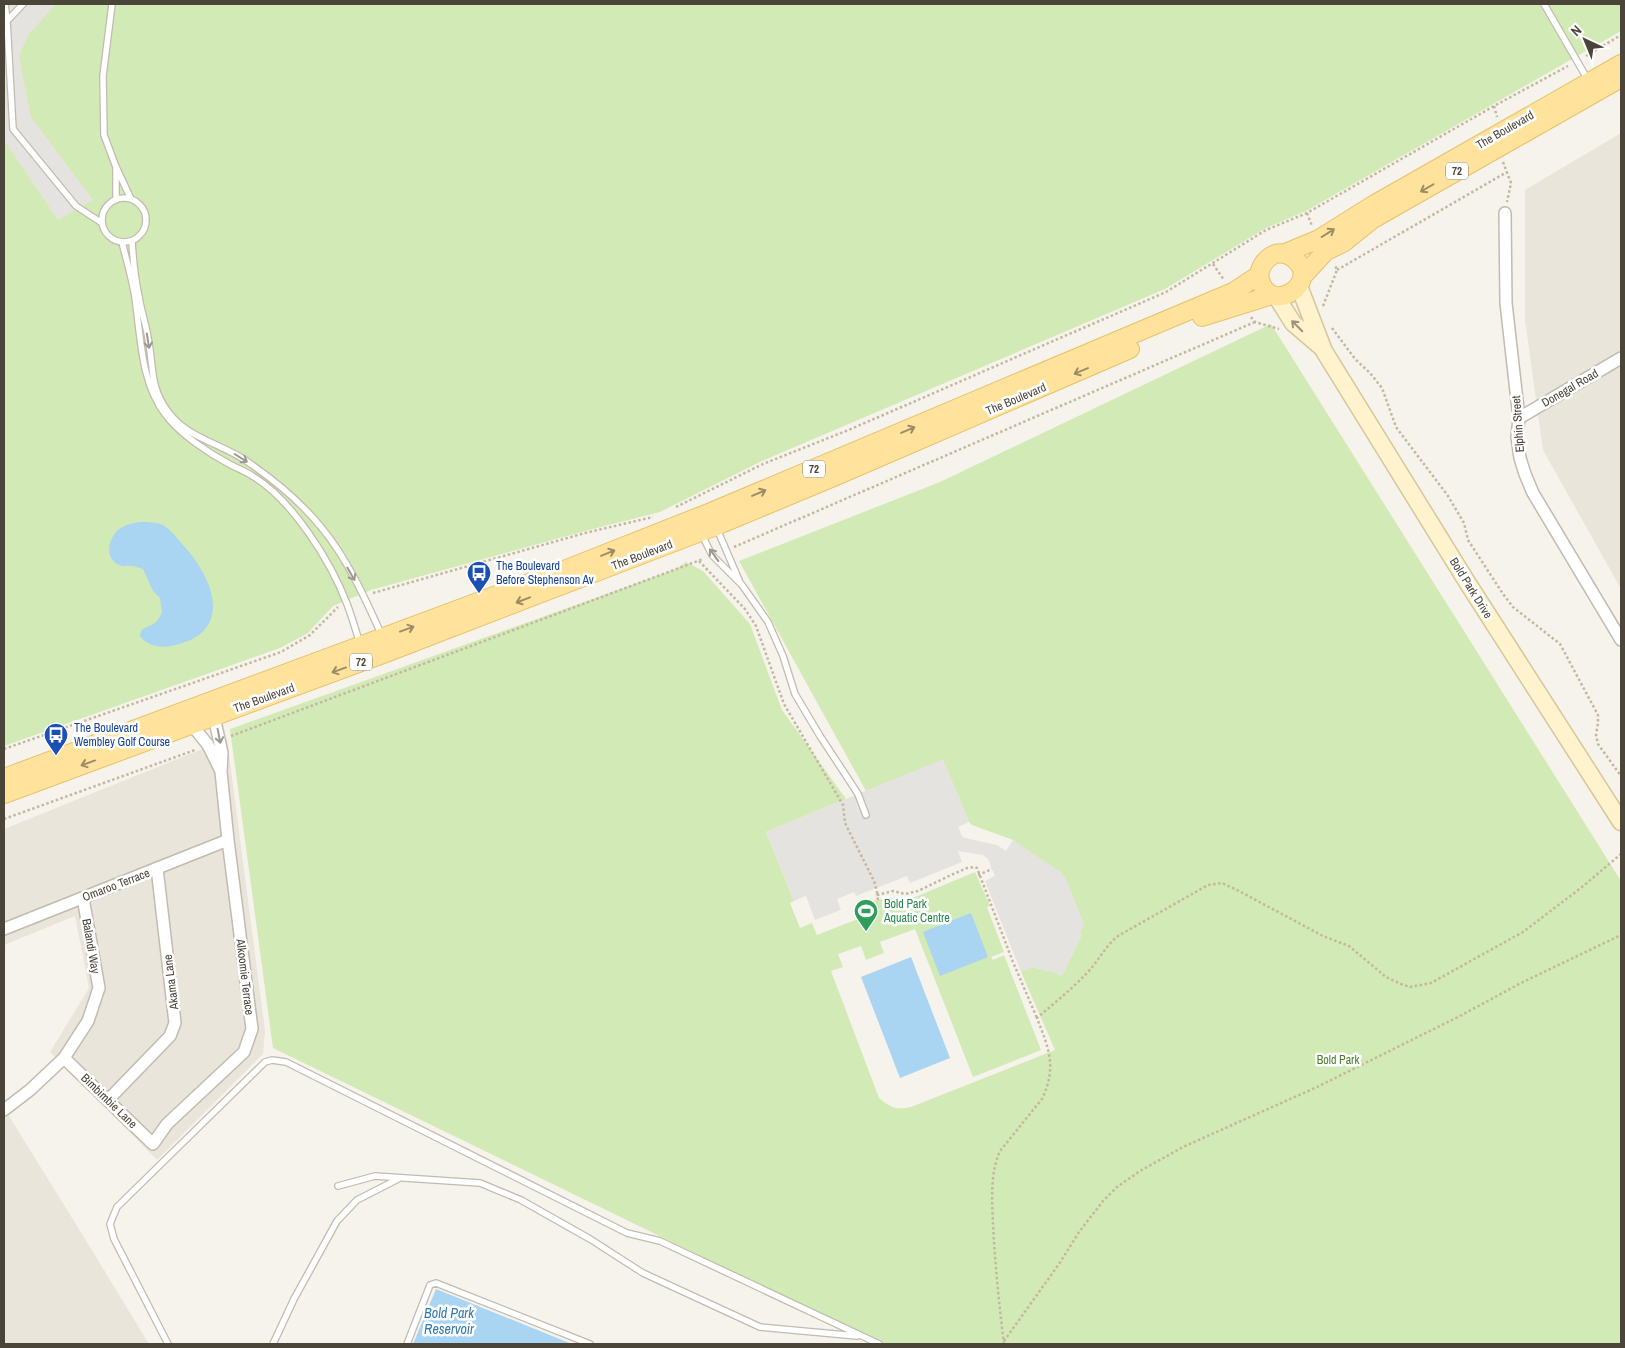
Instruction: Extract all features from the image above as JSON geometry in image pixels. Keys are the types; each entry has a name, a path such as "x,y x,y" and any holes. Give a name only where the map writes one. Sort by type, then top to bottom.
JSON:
{"main road":[{"name":"The Boulevard","path":"706,522 1234,292 1259,276 1260,268 1270,256 1283,254 1319,239 1375,204 1621,64"},
{"name":"The Boulevard","path":"4,778 212,709 386,645 564,570 836,476 1209,314 1274,295 1286,296 1294,291 1300,281 1326,251 1348,240 1373,219 1621,78"},
{"path":"1283,254 1296,262 1301,270 1300,281"},
{"path":"1259,276 1260,283 1264,289 1274,295"},
{"name":"The Boulevard","path":"4,794 189,717"}],"street":[{"name":"Elphin Street","path":"1505,213 1506,303 1519,418 1517,437 1520,458 1533,493 1621,640"},
{"name":"Bold Park Drive","path":"1300,281 1324,351 1467,582 1621,822"},
{"name":"Bold Park Drive","path":"1274,295 1293,323 1324,351"},
{"name":"Donegal Road","path":"1519,418 1621,358"},
{"name":"Alkoomie Terrace","path":"153,1144 167,1124 244,1052 252,1029 228,840 221,772 222,753 212,709"},
{"name":"Alkoomie Terrace","path":"189,717 208,745 221,772"},
{"name":"Omaroo Terrace","path":"4,929 228,840"},
{"name":"Akama Lane","path":"108,1100 170,1036 175,1023 158,868"},
{"name":"Balandi Way","path":"4,1109 30,1090 64,1058 88,1022 99,988 82,898"},
{"name":"Bimbimbie Lane","path":"64,1058 153,1144"}],"lane":[{"path":"6,4 13,129 76,206 102,224"},
{"path":"7,21 23,4"},
{"path":"112,4 103,76 104,135 131,199"},
{"path":"1544,4 1590,82"},
{"path":"116,167 116,200"},
{"path":"123,198 131,199 138,203 146,215 144,230 132,241 115,241 108,237 102,224 104,209 109,204 123,198"},
{"path":"132,241 139,297 149,339 151,369 157,394 169,414 187,432 243,459 269,477 302,506 322,528 364,595 386,645"},
{"path":"122,242 136,305 141,350 155,399 165,415 178,430 218,458 255,477 270,488 299,518 326,562 347,602 363,653"},
{"path":"706,522 726,550 742,585"},
{"path":"706,522 712,556 742,585 756,602 768,622 783,656 795,694 858,794 866,815"},
{"path":"168,1344 114,1239 110,1224 117,1207 264,1062 272,1060 286,1062 627,1233 660,1241 879,1344"},
{"path":"338,1186 375,1176 480,1183 521,1200 590,1239 643,1273 760,1327 861,1336"},
{"path":"273,1344 294,1299 337,1221 357,1200 400,1178"},
{"path":"407,1344 430,1285 436,1283 590,1344"}],"path":[{"path":"669,511 763,464 851,429 1166,292 1266,230 1307,213 1621,35"},
{"path":"1337,270 1506,172"},
{"path":"726,550 1254,322"},
{"path":"1328,322 1354,359 1370,372 1382,388 1396,427 1448,496 1464,523 1468,540 1502,594 1513,607 1560,644 1564,650 1566,658 1598,715 1596,735 1598,744 1621,776"},
{"path":"364,595 584,533 661,515"},
{"path":"220,741 712,556"},
{"path":"699,561 745,609 756,626 784,704 844,805 845,823 874,881 878,900"},
{"path":"4,750 281,652 310,635 335,608 347,602"},
{"path":"4,818 208,745"},
{"path":"1037,1018 1084,976 1103,954 1108,944 1118,936 1208,885 1222,882 1239,890 1323,936 1349,946 1386,976 1410,987 1431,983 1523,932 1582,887 1621,854"},
{"path":"877,896 893,891 905,894 918,891 971,866 975,866 1037,1018 1051,1059 1046,1090 1042,1099 1000,1151 995,1161 993,1184 995,1265 1004,1343"},
{"path":"978,875 992,869"},
{"path":"1004,1343 1079,1232 1103,1201 1140,1170 1183,1147 1334,1078 1458,1017 1521,983 1621,935"}],"shaded area":[{"path":"4,4 56,4 28,35 19,56 31,117 93,200 58,220 4,140"},
{"path":"1621,133 1621,589 1543,450 1525,320 1525,190"},
{"path":"227,739 265,1031 263,1054 157,1160 50,1052 89,988 75,916 4,945 4,829"},
{"path":"943,759 969,822 958,827 962,836 997,845 1006,851 1013,840 1062,873 1067,881 1084,924 1080,933 1081,936 1062,976 1032,967 1021,972 985,881 995,876 988,859 983,855 958,851 962,862 910,883 907,876 856,896 854,892 837,899 841,910 815,920 806,896 794,901 766,832"},
{"path":"4,1108 82,1234 149,1344 4,1344"}],"green space":[{"path":"4,4 1621,4 1621,31 1306,211 1266,228 1165,289 762,461 660,512 371,590 333,606 308,633 280,648 4,746"},
{"name":"Bold Park","path":"1271,324 1621,881 1621,1344 874,1344 834,1321 273,1048 230,729 676,569 686,562 703,571 750,624 782,710 846,799 766,832 794,901 790,903 800,928 812,923 817,935 868,915 863,902 893,898 896,905 975,872 990,906 987,907 1004,952 991,957 993,960 1004,955 1041,1050 973,1077 915,929 880,942 884,953 866,960 861,946 838,954 843,967 831,971 879,1098 894,1107 911,1107 1055,1050 1021,972 1032,967 1062,976 1081,936 1080,933 1013,840 972,825 969,822 943,760 866,791 739,561 940,482"}],"water":[{"path":"140,522 158,523 176,536 194,558 210,588 213,604 211,618 204,630 191,640 162,647 150,644 140,636 143,629 156,622 162,613 160,598 153,591 143,569 133,566 121,566 112,559 109,549 112,539 118,530 129,524"},
{"path":"971,913 988,957 940,976 923,932"},
{"path":"911,957 950,1058 900,1078 861,977"},
{"name":"Bold Park Reservoir","path":"436,1289 572,1344 413,1344"}],"place":[{"name":"The Boulevard Before Stephenson Av","path":"479,594"},
{"name":"The Boulevard Wembley Golf Course","path":"56,756"},
{"name":"Bold Park Aquatic Centre","path":"866,932"}]}
